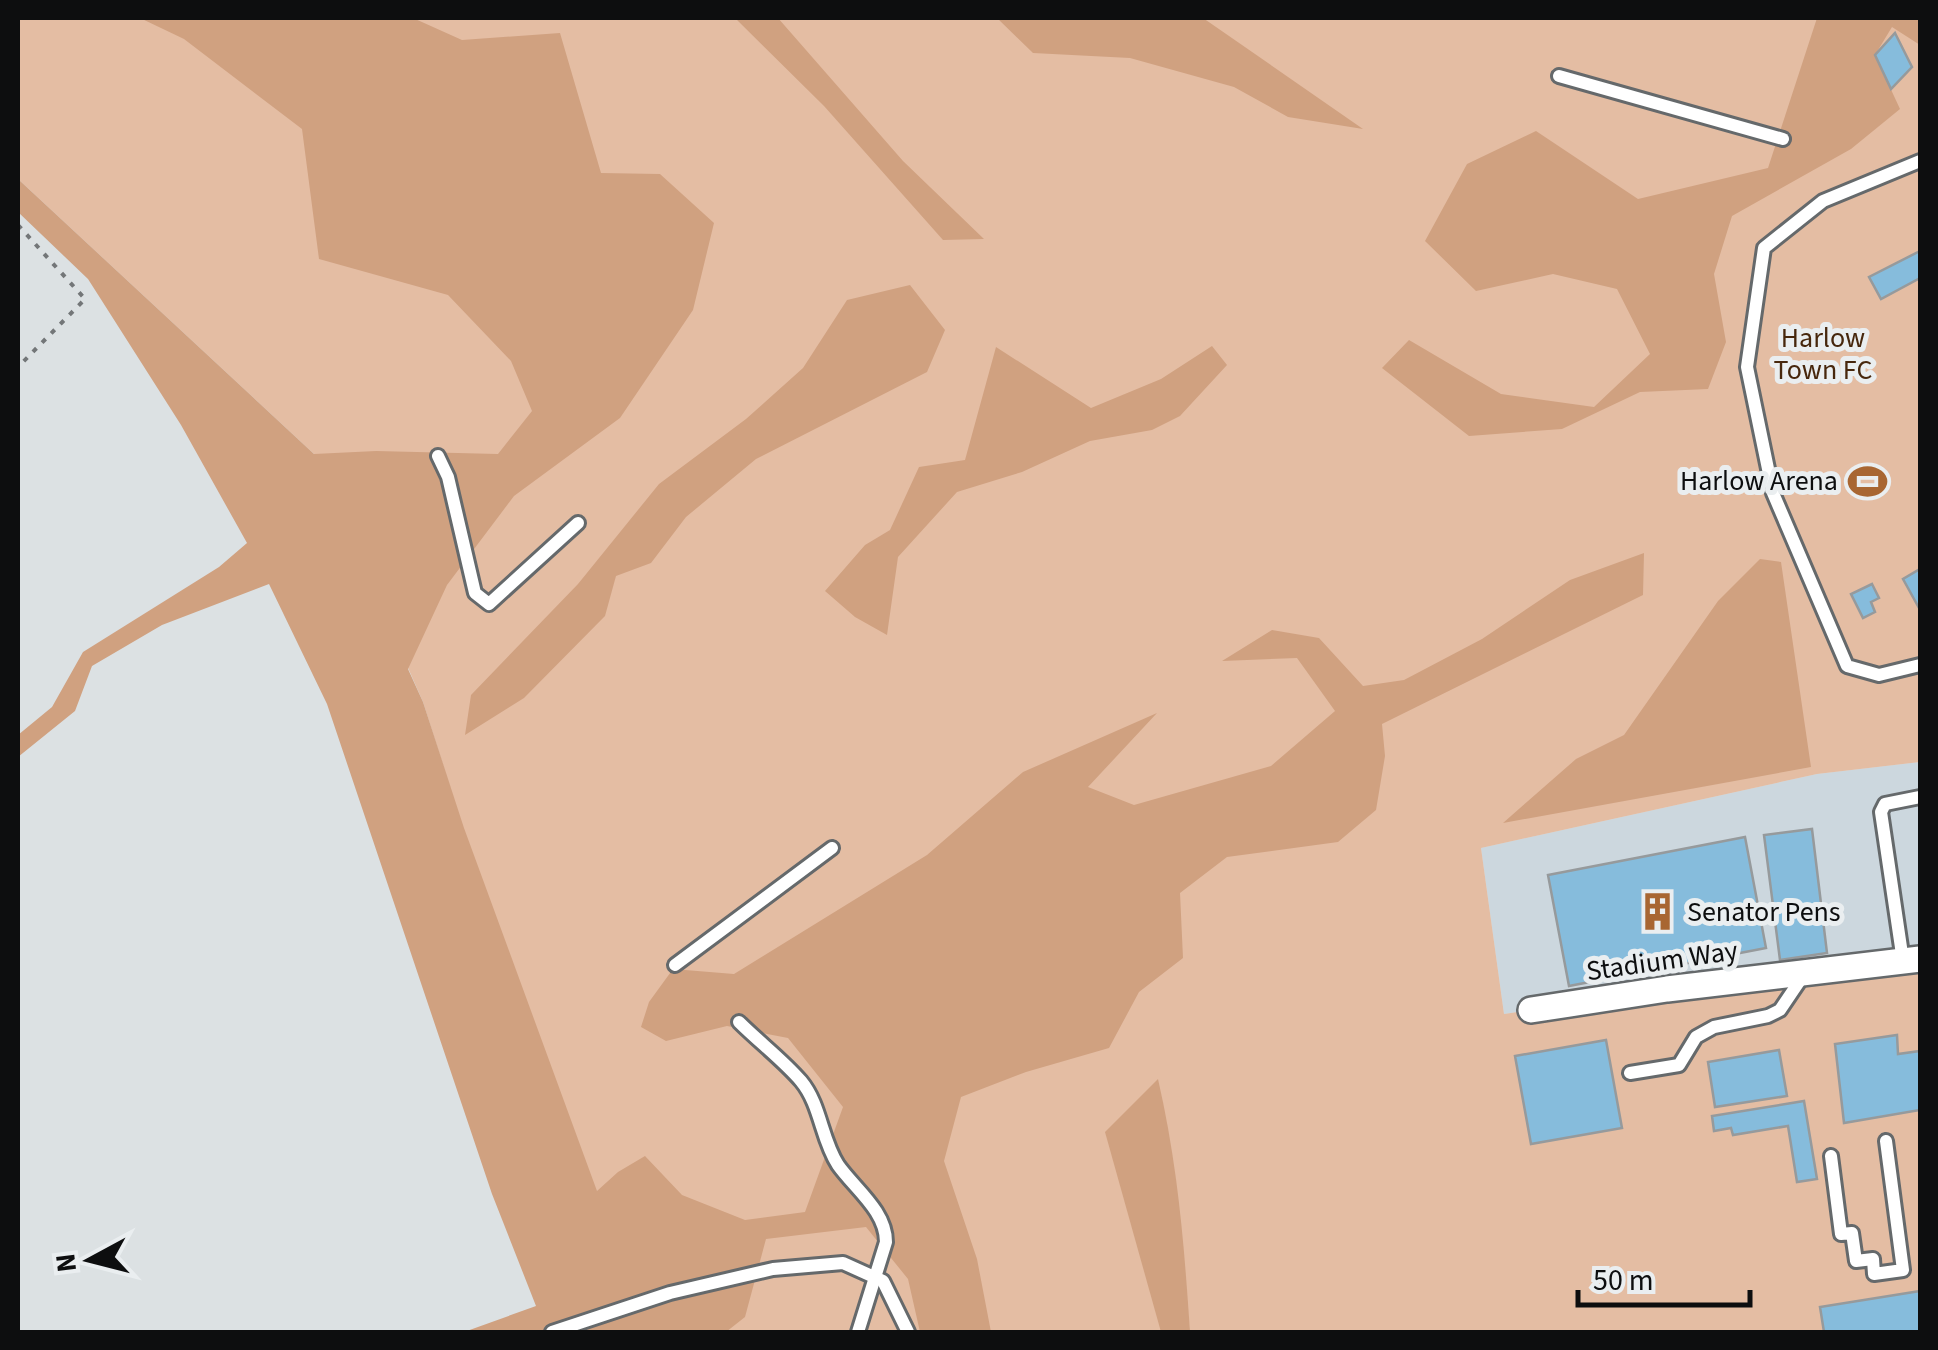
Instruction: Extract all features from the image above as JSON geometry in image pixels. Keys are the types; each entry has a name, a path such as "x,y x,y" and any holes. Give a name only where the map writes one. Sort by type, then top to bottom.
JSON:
{"street":[{"name":"Stadium Way","path":"1531,1010 1912,960"}],"lane":[{"path":"1560,76 1783,139"},
{"path":"1920,162 1824,201 1764,248 1747,367 1774,493 1848,666 1879,676 1920,665"},
{"path":"438,456 448,477 475,593 489,604 578,523"},
{"path":"1912,960 1895,909 1881,812 1885,804 1920,797"},
{"path":"675,965 832,848"},
{"path":"1630,1073 1679,1065 1696,1037 1705,1032 1780,1010 1806,972"},
{"path":"739,1022 803,1083 824,1140 886,1231 858,1332"},
{"path":"1831,1156 1841,1234 1852,1232 1856,1261 1872,1259 1874,1274 1903,1270 1886,1141"},
{"path":"552,1332 670,1293 773,1269 843,1263 883,1281 908,1332"}],"path":[{"path":"18,226 85,300 18,367"}],"shaded area":[{"path":"140,18 413,18 462,40 560,33 601,173 660,174 714,223 693,310 620,418 514,496 447,585 408,669 597,1191 645,1156 682,1195 745,1220 805,1212 843,1107 788,1038 727,1026 666,1041 641,1027 649,1002 673,969 734,974 927,855 1023,772 1157,713 1088,787 1134,805 1271,766 1335,711 1297,658 1222,661 1272,630 1319,638 1363,686 1404,680 1482,639 1570,580 1644,553 1643,595 1382,724 1385,756 1376,810 1338,842 1227,857 1180,893 1183,958 1139,992 1109,1048 1026,1072 961,1097 944,1161 977,1259 991,1332 920,1332 908,1279 866,1227 766,1239 745,1317 726,1332 464,1332 536,1306 492,1194 327,704 269,584 162,625 92,666 75,711 18,757 18,735 52,707 83,652 219,567 247,543 181,425 88,279 18,212 18,179 314,454 498,454 532,411 511,361 448,295 319,259 302,129 184,39"},
{"path":"735,18 778,18 903,161 984,239 943,240 824,106"},
{"path":"997,18 1203,18 1363,129 1288,117 1234,87 1130,58 1033,53"},
{"path":"1817,18 1920,18 1920,45 1892,27 1875,55 1900,109 1851,149 1732,216 1714,274 1726,342 1708,389 1640,392 1562,429 1469,436 1382,368 1409,340 1501,394 1594,407 1650,354 1617,289 1553,274 1476,291 1425,241 1467,164 1536,131 1638,199 1768,168"},
{"path":"910,285 945,330 927,372 756,459 686,517 651,563 616,576 605,616 524,698 465,735 471,695 578,584 659,484 746,419 803,368 847,300"},
{"path":"1212,346 1227,365 1180,416 1152,430 1090,441 1022,472 957,492 898,557 887,635 855,617 825,591 865,545 890,530 919,467 965,460 996,347 1091,408 1161,379"},
{"path":"1760,559 1781,562 1811,767 1503,823 1576,759 1624,735 1718,601"},
{"path":"1920,762 1920,959 1504,1014 1481,848 1817,774"},
{"path":"1158,1079 1179,1205 1190,1332 1161,1332 1105,1132"}],"green space":[{"name":"Harlow Town FC","path":"18,18 1920,18 1920,762 1817,774 1481,848 1504,1014 1920,959 1920,1332 623,1332 423,702 314,454 18,179"}],"building":[{"path":"1895,33 1912,67 1891,89 1875,55"},
{"path":"1920,251 1920,278 1881,299 1869,277"},
{"path":"1920,569 1920,607 1919,608 1903,579"},
{"path":"1872,584 1879,598 1871,602 1875,612 1863,618 1851,594"},
{"path":"1812,829 1827,953 1780,960 1764,835"},
{"name":"Senator Pens","path":"1745,837 1766,948 1569,986 1548,875"},
{"path":"1897,1035 1898,1054 1920,1051 1920,1110 1844,1123 1835,1044"},
{"path":"1606,1040 1622,1128 1531,1144 1515,1056"},
{"path":"1779,1050 1787,1096 1715,1107 1708,1062"},
{"path":"1804,1101 1817,1179 1797,1182 1788,1126 1733,1135 1731,1128 1714,1131 1712,1116"},
{"path":"1920,1291 1920,1332 1824,1332 1820,1307"}],"place":[{"name":"Harlow Arena","path":"1868,481"},
{"name":"Senator Pens","path":"1657,912"}]}
